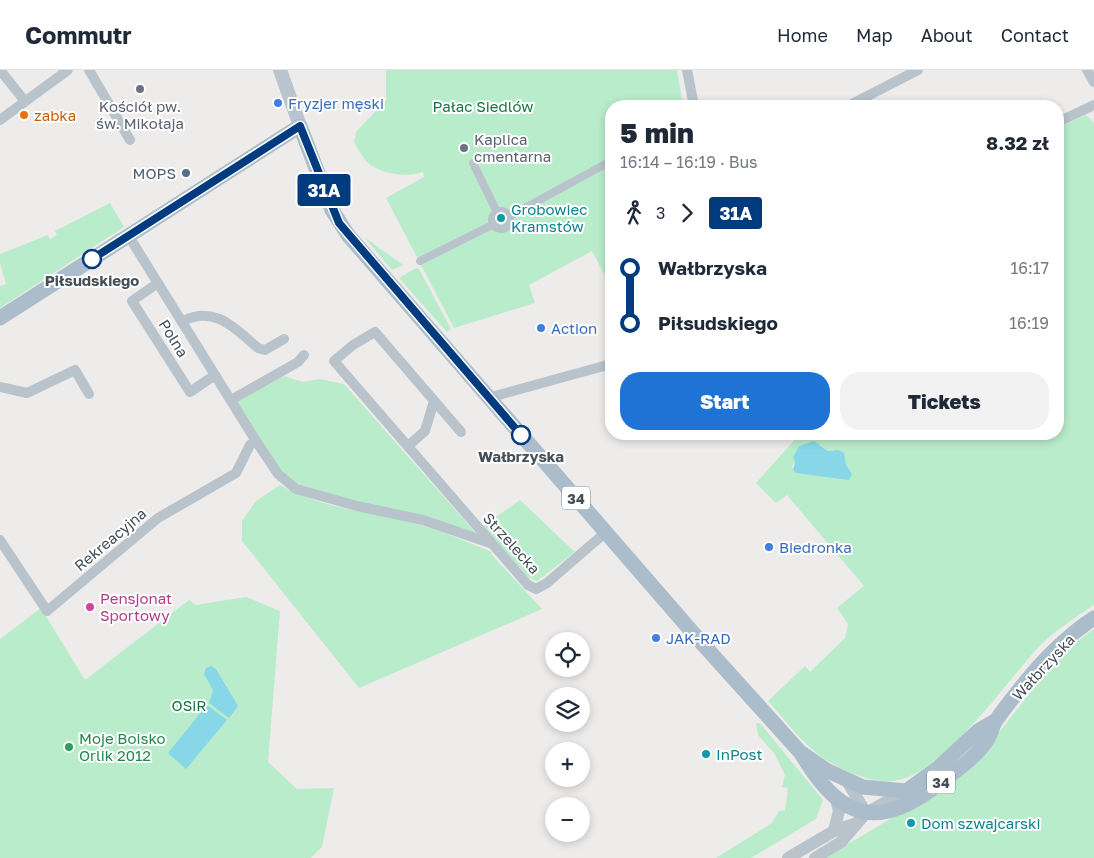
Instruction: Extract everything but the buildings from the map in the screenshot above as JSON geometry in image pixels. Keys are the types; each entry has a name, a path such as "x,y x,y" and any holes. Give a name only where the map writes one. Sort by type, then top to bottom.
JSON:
{"main road":[{"name":"Wałbrzyska","path":"280,70 339,223 606,532 800,752 817,780 836,800 852,809 862,818 890,812 908,804 936,787 987,740 995,721 1047,658 1064,641 1094,618"},
{"path":"0,318 300,126"},
{"name":"Wałbrzyska","path":"800,752 847,781 876,790 906,791 938,768 978,731 995,721"}],"street":[{"path":"0,70 24,100"},
{"path":"0,120 24,100 68,70"},
{"path":"89,70 130,140"},
{"path":"687,70 693,100"},
{"path":"860,100 918,70"},
{"path":"1087,70 1094,82"},
{"path":"1064,119 1094,105"},
{"path":"473,163 497,212"},
{"path":"510,216 605,163"},
{"path":"505,210 510,216 511,222 496,229 492,225 490,218 497,212 505,210"},
{"path":"420,261 492,225"},
{"name":"Polna","path":"128,235 278,474 296,489 341,502 423,520 490,543"},
{"name":"Polna","path":"158,283 132,301 190,392 215,375"},
{"path":"183,321 190,318 218,317 258,348 265,350 284,339"},
{"name":"Strzelecka","path":"461,432 375,332 353,345 334,361 528,586 536,589 546,583 606,532"},
{"path":"230,400 298,362 304,355"},
{"path":"491,399 495,396 605,366"},
{"path":"0,387 27,393 75,370 89,394"},
{"path":"408,446 425,431 434,401"},
{"name":"Rekreacyjna","path":"0,540 47,611 158,518 236,473 250,446 256,441"},
{"path":"847,781 862,818"},
{"path":"788,858 834,831 862,818 906,791"},
{"path":"834,831 839,811 836,800"},
{"path":"815,858 841,842 862,818"}],"green space":[{"name":"Pałac Siedlów","path":"386,70 677,70 682,100 605,100 605,276 592,251 529,285 535,303 454,328 386,198 424,177 423,172 402,175 386,172 372,166 367,162 354,142 356,132 386,100"},
{"path":"1086,115 1094,123 1094,605 1062,627 1041,645 973,724 937,759 902,779 882,781 861,776 840,768 815,752 768,701 805,666 810,672 845,638 848,624 837,608 864,586 787,495 776,503 756,483 795,440 1064,440 1064,125","holes":["821,445 828,451 838,450 846,465 814,475 796,473 792,467 795,462 793,457 799,446"]},
{"path":"110,203 124,227 0,308 0,286 6,284 0,263 0,254 48,235 50,239 57,235 55,231"},
{"path":"364,237 403,265 392,270"},
{"path":"416,268 419,269 451,329 447,332 399,278"},
{"path":"284,376 303,382 320,379 344,384 481,539 307,491 282,474 237,406 238,400"},
{"path":"280,485 314,500 402,520 447,534 492,552 491,554 542,609 359,688 242,541 242,521 256,501"},
{"path":"520,500 575,552 537,581 528,577 483,526"},
{"name":"OSiR","path":"246,597 280,611 268,762 297,789 334,788 322,847 311,858 0,858 0,639 41,608 85,680 189,600 196,605"},
{"path":"1094,629 1094,858 824,858 899,814 994,739 1053,663"},
{"path":"756,723 760,723 823,800 816,819 751,858 716,858 772,823 779,811 785,810 788,788 782,787 785,775 774,753 758,735"}],"water":[{"path":"814,441 828,451 838,450 844,453 846,465 852,474 849,480 796,473 793,470 795,462 793,457 799,446"},
{"path":"211,666 216,669 238,706 229,718 209,703 213,690 204,674 206,668"},
{"path":"207,705 227,720 186,769 168,753"}],"bus line":[{"name":"31A","path":"92,259 300,126 332,210 339,223 521,435"}],"place":[{"name":"Kościół pw. św. Mikołaja","path":"140,89"},
{"name":"Fryzjer męski","path":"278,103"},
{"name":"zabka","path":"24,115"},
{"name":"Kaplica cmentarna","path":"464,148"},
{"name":"MOPS","path":"186,173"},
{"name":"Grobowiec Kramstów","path":"501,218"},
{"name":"Piłsudskiego","path":"92,259"},
{"name":"Action","path":"541,328"},
{"name":"Wałbrzyska","path":"521,435"},
{"name":"Biedronka","path":"769,547"},
{"name":"Pensjonat Sportowy","path":"90,607"},
{"name":"JAK-RAD","path":"656,638"},
{"name":"Moje Boisko Orlik 2012","path":"69,747"},
{"name":"InPost","path":"706,754"},
{"name":"Dom szwajcarski","path":"911,823"}]}
